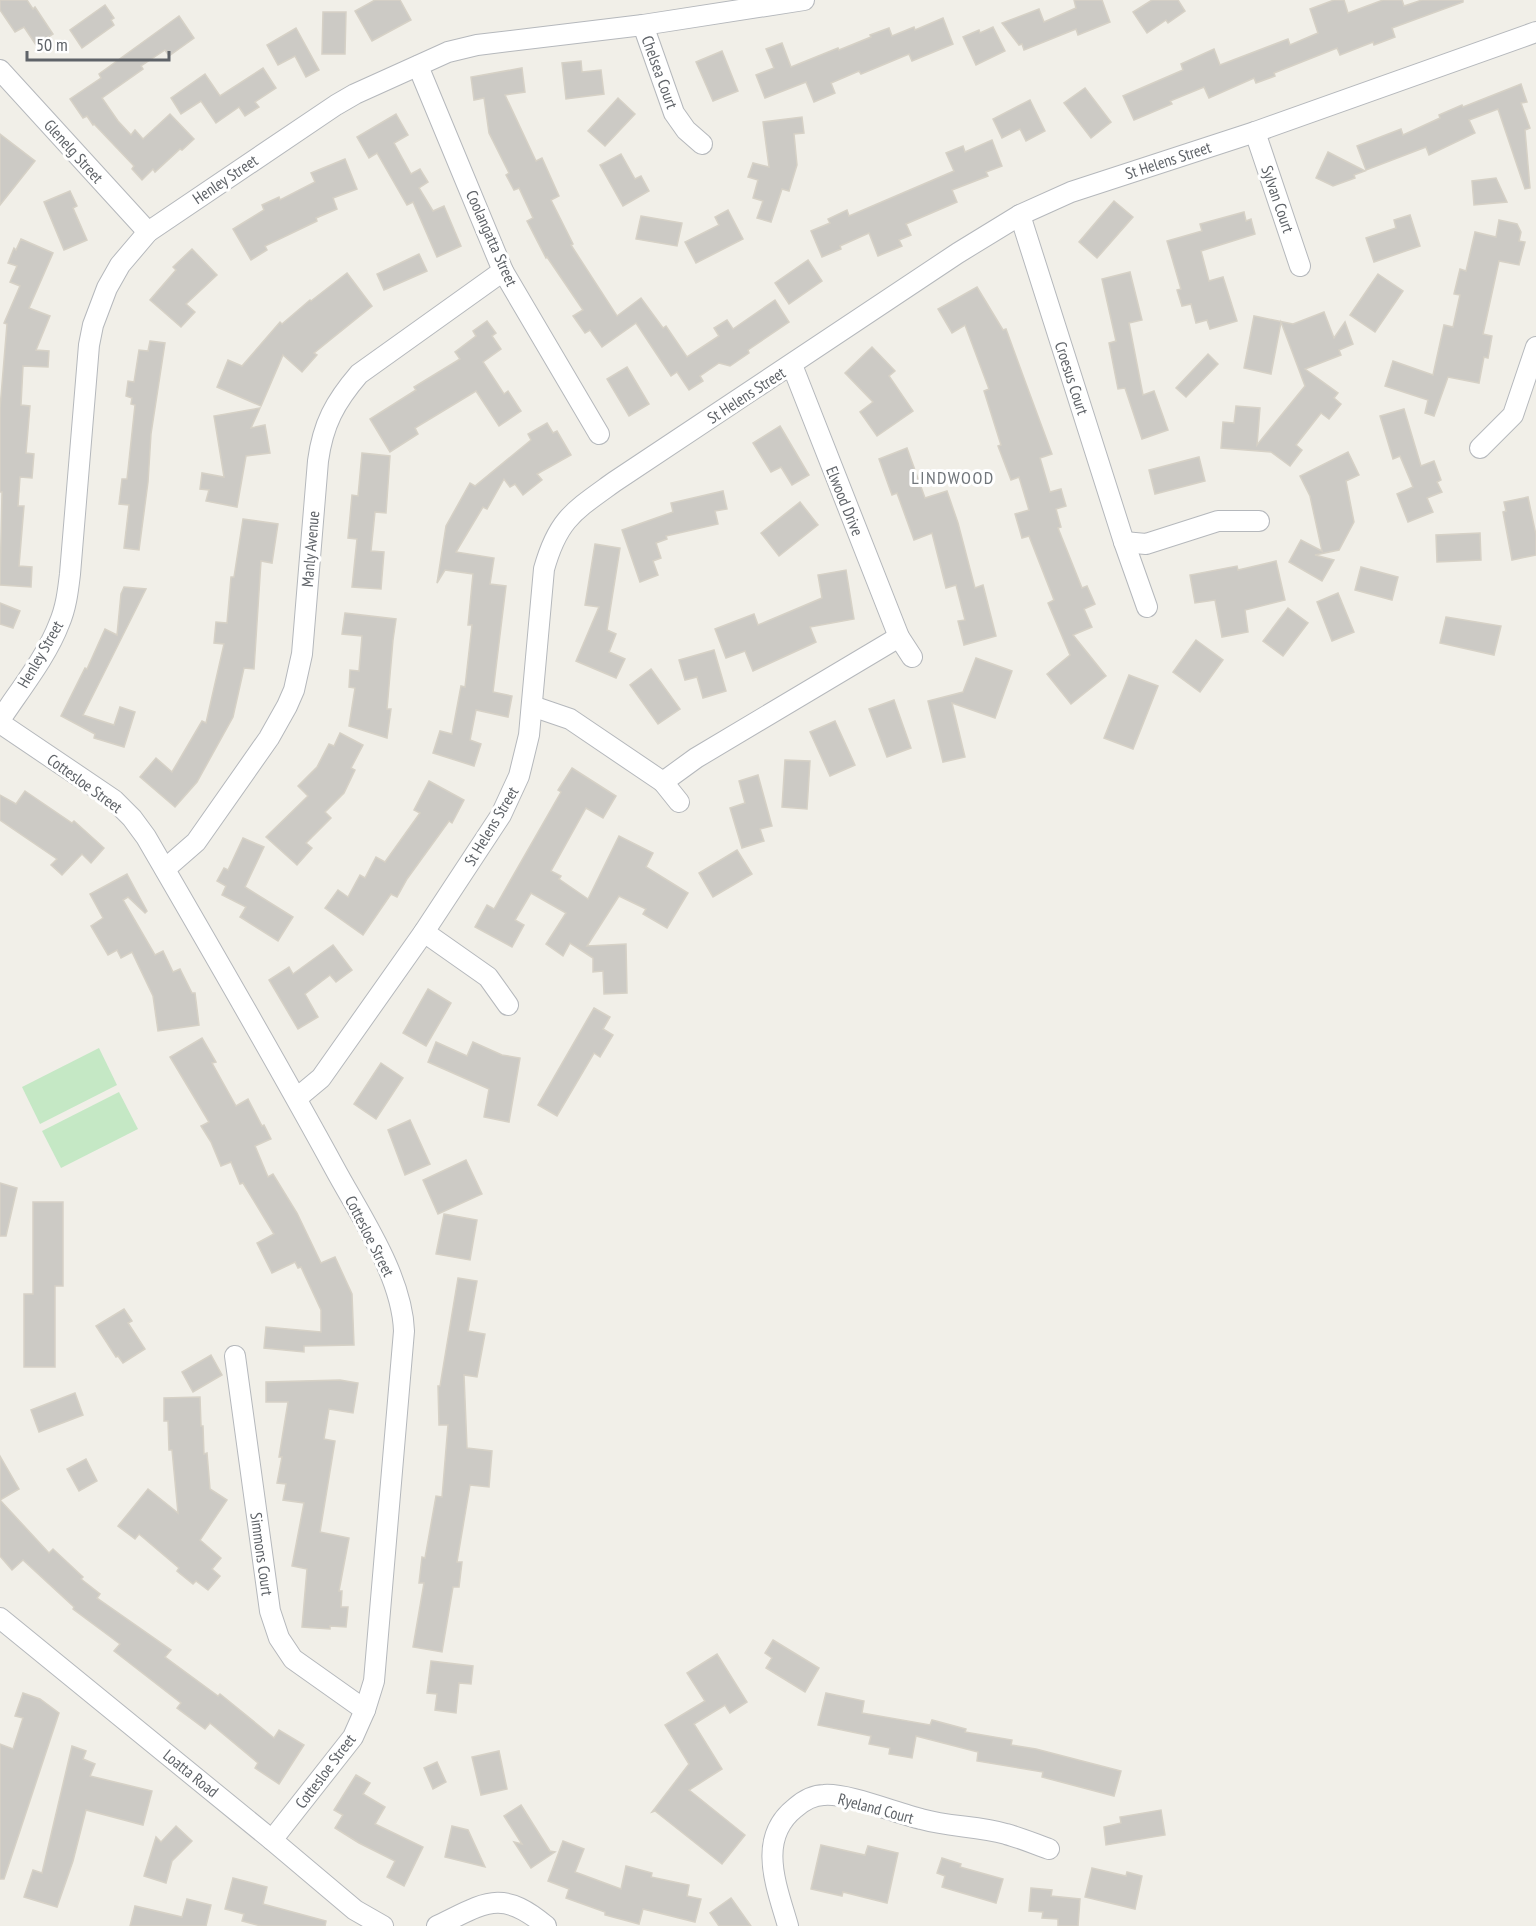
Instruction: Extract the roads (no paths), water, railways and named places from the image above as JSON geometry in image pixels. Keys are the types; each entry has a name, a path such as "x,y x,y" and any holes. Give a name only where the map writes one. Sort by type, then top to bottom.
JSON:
{"street":[{"name":"Henley Street","path":"0,722 48,645 59,625 67,601 89,345 93,325 107,288 120,266 148,232 336,105 448,52 477,45 643,24 804,0"},
{"name":"Chelsea Court","path":"643,24 674,113 686,130 702,144"},
{"name":"St Helens Street","path":"297,1098 321,1078 424,932 501,815 510,797 525,757 532,706 544,569 559,528 575,510 958,253 1020,215 1071,192 1255,132 1536,32"},
{"name":"Coolangatta Street","path":"418,66 504,271 598,434"},
{"name":"Glenelg Street","path":"0,70 148,232"},
{"name":"Sylvan Court","path":"1255,132 1300,266"},
{"name":"Croesus Court","path":"1020,215 1124,542 1147,607"},
{"name":"Manly Avenue","path":"165,869 196,842 269,738 288,706 294,690 302,654 320,441 333,407 359,374 504,271"},
{"path":"1480,448 1513,415 1536,346"},
{"name":"Elwood Drive","path":"792,365 899,637 912,657"},
{"path":"1124,542 1146,544 1218,521 1259,522"},
{"path":"663,782 696,758 899,637"},
{"path":"532,706 570,719 663,782 679,802"},
{"name":"Cottesloe Street","path":"0,722 114,800 132,818 146,837 297,1098 388,1268 404,1312 374,1681 353,1737 272,1840"},
{"path":"424,932 488,977 508,1005"},
{"name":"Simmons Court","path":"235,1356 270,1611 279,1638 293,1659 365,1710"},
{"name":"Loatta Road","path":"0,1618 272,1840 352,1918 383,1926"},
{"name":"Ryeland Court","path":"788,1926 774,1880 771,1854 786,1815 804,1801 824,1795 850,1798 924,1820 1005,1834 1049,1850"},
{"path":"437,1926 488,1904 509,1902 528,1911 546,1926"}],"district":[{"name":"LINDWOOD","path":"953,477"}]}
